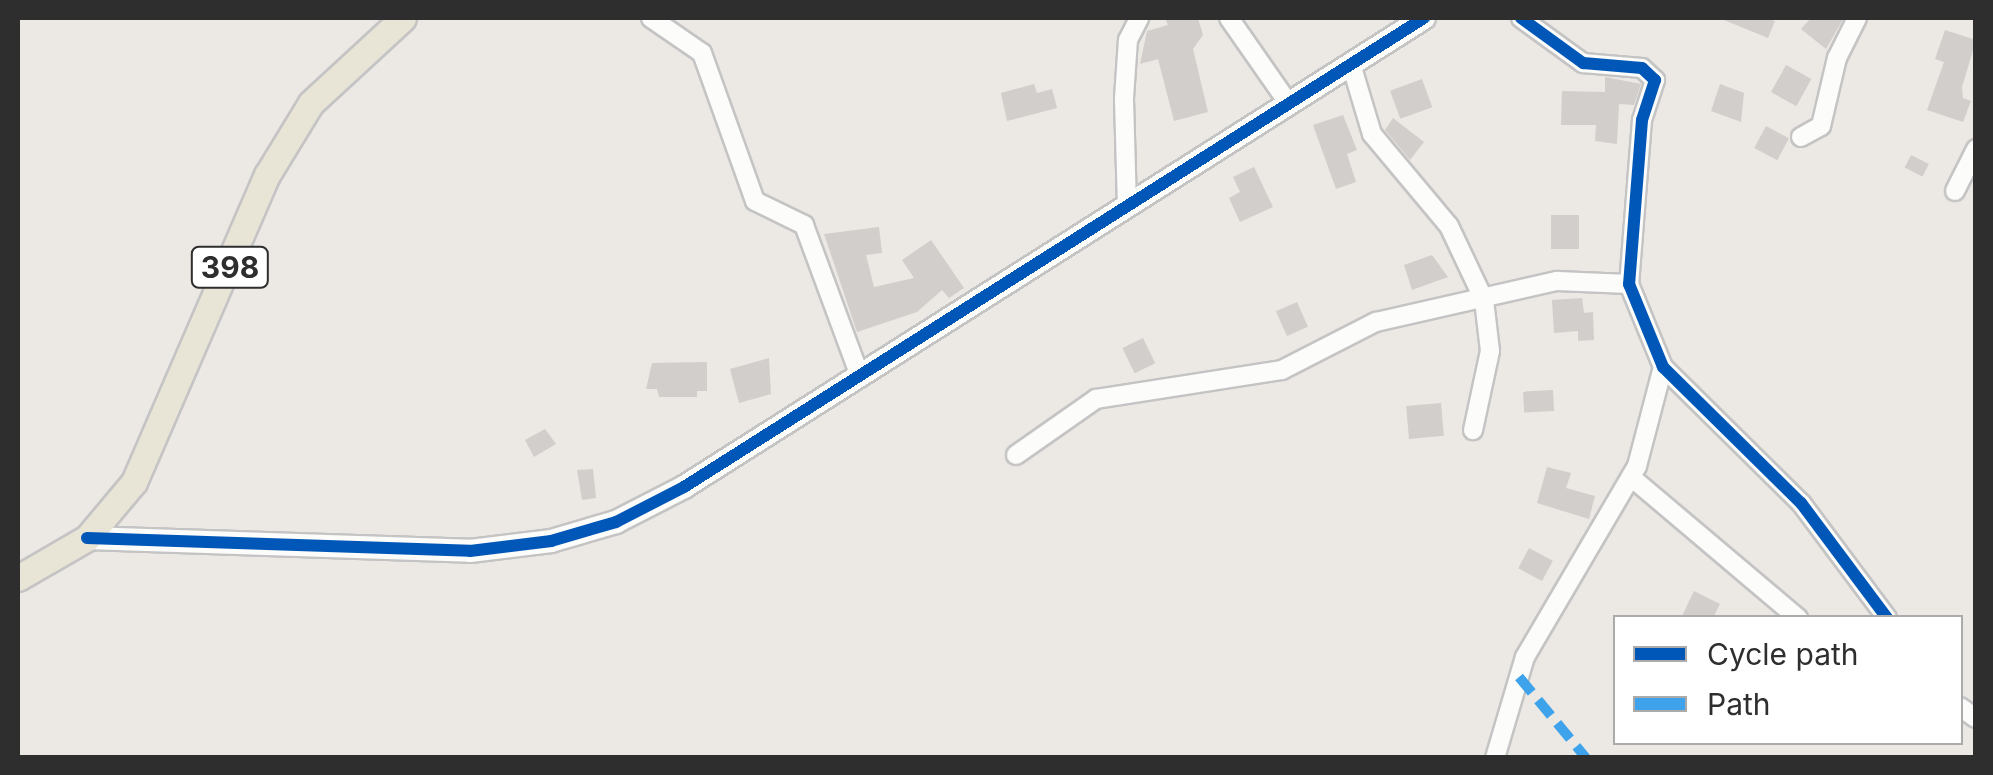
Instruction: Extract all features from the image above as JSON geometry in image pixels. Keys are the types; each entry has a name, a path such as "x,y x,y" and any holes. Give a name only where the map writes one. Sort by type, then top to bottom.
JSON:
{"main road":[{"name":"398","path":"18,578 87,538 134,482 267,175 311,103 403,18"}],"street":[{"path":"652,18 702,53 755,200 804,225 860,376"},
{"path":"1127,207 1121,190 1125,78 1128,40 1139,18"},
{"path":"1229,18 1289,104"},
{"path":"87,538 470,550 551,541 616,522 684,487 1424,18"},
{"path":"1521,18 1583,63 1642,68 1654,80 1642,120 1628,284 1663,367 1801,502 1885,615"},
{"path":"1802,137 1821,126 1837,58 1858,18"},
{"path":"1351,64 1372,134 1449,226 1484,300 1490,352 1473,430"},
{"path":"1955,191 1976,149"},
{"path":"1016,455 1096,399 1282,370 1376,322 1557,281 1628,284"},
{"path":"1495,758 1525,658 1631,478 1663,367"},
{"path":"1631,478 1794,615"}],"building":[{"path":"1165,18 1198,18 1203,35 1193,49 1208,112 1174,121 1158,59 1140,64 1147,31 1168,25"},
{"path":"1719,18 1766,18 1775,21 1768,38"},
{"path":"1811,18 1843,19 1826,49 1801,29"},
{"path":"1945,30 1976,40 1962,87 1963,98 1971,101 1963,122 1927,110 1944,62 1935,59"},
{"path":"1786,65 1811,79 1796,106 1771,92"},
{"path":"1605,77 1641,84 1634,105 1619,104 1617,144 1595,141 1596,125 1561,125 1562,91 1605,92"},
{"path":"1422,79 1432,107 1400,119 1390,91"},
{"path":"1034,84 1037,93 1052,89 1057,108 1007,121 1001,93"},
{"path":"1720,84 1744,93 1741,122 1711,111"},
{"path":"1343,115 1357,150 1347,154 1356,182 1336,189 1313,125"},
{"path":"1393,118 1424,142 1410,160 1385,130"},
{"path":"1766,126 1789,138 1777,160 1754,148"},
{"path":"1911,155 1929,164 1922,177 1905,167"},
{"path":"1254,167 1273,207 1240,222 1229,198 1240,192 1233,177"},
{"path":"1551,215 1579,215 1579,249 1551,249"},
{"path":"879,227 882,253 866,255 874,287 914,278 902,260 931,240 964,288 949,298 942,290 917,312 857,332 824,234"},
{"path":"1432,255 1448,277 1412,290 1404,265"},
{"path":"1582,298 1584,313 1593,312 1594,340 1578,341 1578,331 1554,333 1552,300"},
{"path":"1297,302 1308,327 1287,336 1276,311"},
{"path":"1143,338 1155,363 1135,373 1122,348"},
{"path":"769,358 771,394 739,403 730,369"},
{"path":"707,362 707,391 697,391 697,397 659,397 657,389 646,389 652,363"},
{"path":"1553,390 1554,411 1524,413 1523,392"},
{"path":"1441,403 1444,436 1409,439 1406,406"},
{"path":"545,429 556,444 534,457 525,440"},
{"path":"1547,467 1571,473 1566,488 1595,496 1589,519 1537,503"},
{"path":"593,469 596,498 582,500 577,470"},
{"path":"1529,548 1553,561 1542,581 1518,568"},
{"path":"1694,591 1720,604 1714,615 1682,615"}],"marked path":[{"path":"1519,677 1586,758"}],"cycle path":[{"path":"87,538 470,551 551,541 616,522 684,487 1424,18"},
{"path":"1521,18 1583,63 1642,68 1655,80 1642,120 1629,284 1663,367 1801,503 1885,615"}]}
